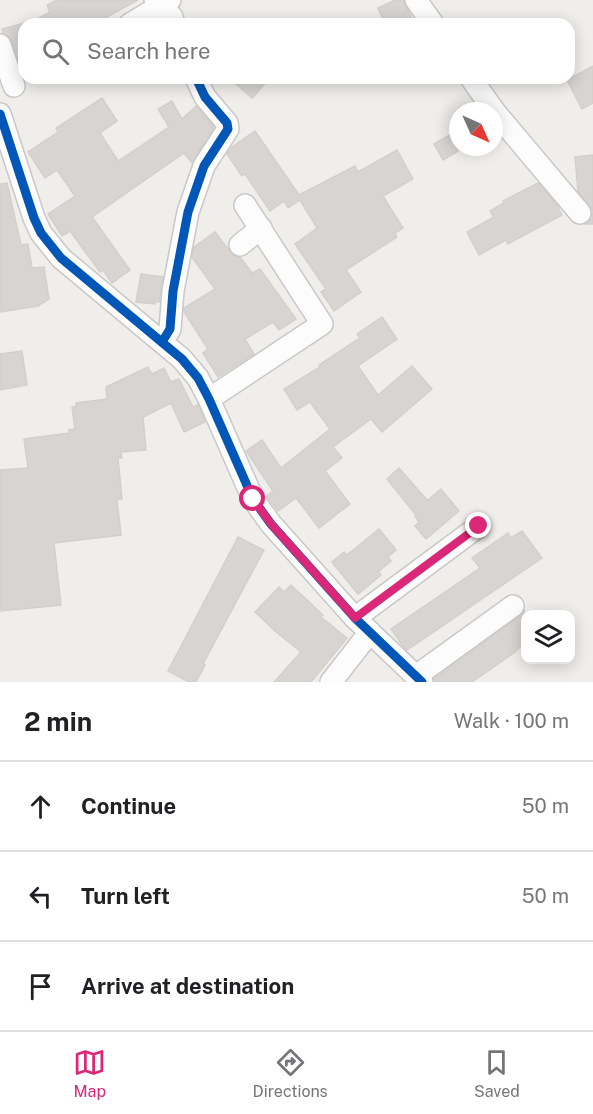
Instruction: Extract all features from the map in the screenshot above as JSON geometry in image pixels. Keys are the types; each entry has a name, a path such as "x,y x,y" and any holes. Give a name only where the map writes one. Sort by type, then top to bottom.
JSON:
{"street":[{"path":"416,0 429,18"},
{"path":"139,18 162,2 172,18"},
{"path":"0,45 13,86"},
{"path":"162,342 170,328 173,291 188,212 204,166 228,129 227,123 205,97 199,84"},
{"path":"475,84 488,102"},
{"path":"0,114 34,218 46,239 61,258 182,359 198,378 253,499 271,524 363,625 419,679 513,606"},
{"path":"503,122 580,213"},
{"path":"209,399 322,324 245,205"},
{"path":"240,245 261,228"},
{"path":"331,682 363,625 479,526"}],"building":[{"path":"57,0 138,0 105,18 39,18 50,12 47,5"},
{"path":"395,0 403,0 411,18 382,18 378,8"},
{"path":"18,25 18,58 12,41 2,29"},
{"path":"593,66 593,103 582,109 569,84 575,84 575,76"},
{"path":"236,84 265,84 252,98"},
{"path":"102,98 117,121 100,133 118,161 169,127 158,109 172,101 182,119 196,106 214,127 192,163 184,153 92,217 130,270 112,283 103,270 100,272 70,231 62,236 48,214 75,196 57,170 45,178 28,152 58,132 56,128"},
{"path":"255,131 299,195 355,166 358,172 397,150 413,179 383,196 403,228 395,233 397,237 346,270 361,292 334,311 321,292 326,289 295,244 317,228 300,200 288,208 284,201 270,211 245,174 242,176 227,154 232,147"},
{"path":"449,135 450,156 443,160 434,144"},
{"path":"593,155 593,211 578,191 575,157"},
{"path":"7,183 21,245 28,244 32,268 44,267 49,299 38,306 0,312 0,184"},
{"path":"538,183 557,205 562,215 508,244 506,240 479,255 467,232 494,217 490,211 504,203 503,201"},
{"path":"593,211 593,224 585,224 592,218"},
{"path":"215,232 231,253 241,258 252,273 260,269 296,319 279,330 273,322 245,339 254,354 218,377 203,353 208,349 184,312 184,308 215,289 192,257 194,247"},
{"path":"141,274 163,277 159,302 155,301 155,304 136,302"},
{"path":"382,317 397,339 358,366 378,395 412,366 432,389 382,432 371,419 333,447 342,458 325,471 350,504 319,528 296,498 278,511 267,496 273,491 246,451 262,440 281,468 330,429 310,402 297,410 284,389 360,338 357,334"},
{"path":"22,351 27,385 0,390 0,354"},
{"path":"148,367 152,374 164,368 171,382 179,379 193,407 198,405 205,422 184,432 171,403 143,417 146,450 121,452 122,458 118,458 122,499 117,499 121,535 54,543 61,605 0,611 0,470 28,468 24,439 69,433 69,430 75,429 72,407 76,407 76,403 107,399 106,387"},
{"path":"399,468 426,499 428,500 441,489 459,511 426,539 415,526 419,522 416,515 387,479"},
{"path":"379,529 396,550 388,557 391,561 378,572 381,575 358,594 332,562 344,552 347,555"},
{"path":"522,531 542,558 407,650 402,645 391,629 480,568 472,558 508,533 511,538"},
{"path":"238,537 264,550 203,664 205,665 196,682 189,682 168,671"},
{"path":"291,585 323,615 321,617 347,638 311,682 274,682 301,652 255,612 279,587 284,592"},
{"path":"520,616 521,646 515,652 472,682 434,682 434,679"}],"cycle path":[{"path":"162,342 170,329 173,291 188,212 204,166 228,129 227,123 205,97 199,84"},
{"path":"0,114 41,233 61,258 182,359 198,378 253,499 271,524 355,618 422,682"}],"route":[{"path":"253,499 298,556 355,618 479,526"}]}
